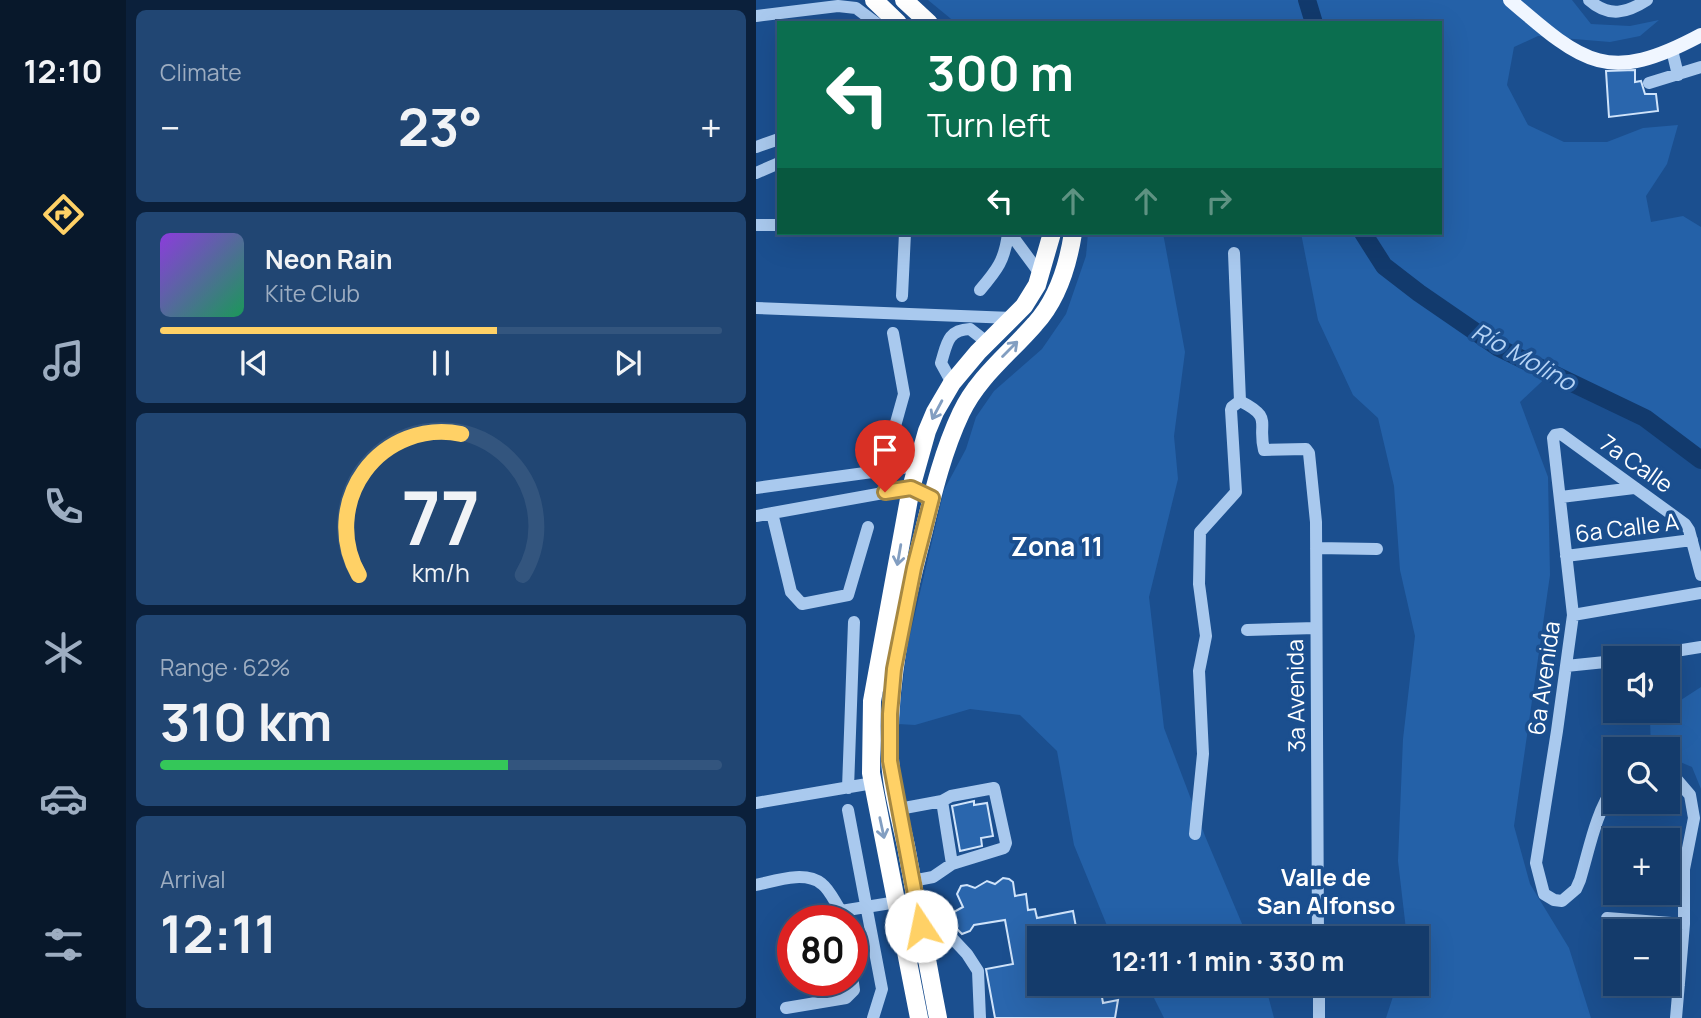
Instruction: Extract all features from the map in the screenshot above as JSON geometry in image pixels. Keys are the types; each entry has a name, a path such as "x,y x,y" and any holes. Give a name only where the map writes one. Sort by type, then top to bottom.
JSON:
{"highway":[{"path":"874,0 896,21"},
{"path":"904,0 927,21"},
{"path":"919,1018 873,783 870,734 873,701 911,488 935,412 952,383 1024,306 1041,275 1051,235"},
{"path":"938,1018 890,761 893,679 914,568 947,446 968,399 987,372 1037,323 1051,303 1064,273 1073,235"},
{"path":"911,488 932,498"}],"main road":[{"path":"1510,0 1555,39 1589,59 1613,63 1635,62 1672,50 1701,35"}],"street":[{"path":"1590,0 1597,7 1613,13 1632,10 1647,0"},
{"path":"756,16 838,6 856,8 873,21"},
{"path":"1672,50 1678,75"},
{"path":"1649,83 1701,67"},
{"path":"756,147 777,139"},
{"path":"756,173 777,164"},
{"path":"756,225 777,225"},
{"path":"902,296 905,235"},
{"path":"980,290 999,268 1009,235"},
{"path":"1011,235 1041,275"},
{"path":"1195,834 1203,754 1199,671 1206,636 1199,584 1200,532 1236,492 1231,410 1240,401 1234,253"},
{"path":"756,308 1012,318"},
{"path":"952,383 941,363 950,336 954,332 970,329 988,343"},
{"path":"883,469 904,394 893,333"},
{"name":"3a Avenida","path":"1240,401 1256,409 1262,417 1264,450 1306,449 1309,453 1316,522 1318,926"},
{"name":"6a Avenida","path":"1564,438 1557,434 1553,438 1573,615 1536,863 1544,894 1554,900 1562,901 1576,889 1603,805"},
{"name":"7a Calle","path":"1564,438 1685,524 1692,540"},
{"path":"756,488 916,466"},
{"path":"756,516 911,488"},
{"path":"1561,497 1634,488"},
{"path":"772,513 791,592 802,604 848,595 868,527"},
{"path":"1692,540 1701,575"},
{"name":"6a Calle A","path":"1566,556 1692,540"},
{"path":"1315,548 1377,548"},
{"path":"1573,615 1701,593"},
{"path":"848,788 854,622"},
{"path":"1247,630 1316,628"},
{"path":"1680,650 1701,647"},
{"path":"1566,666 1603,662"},
{"path":"756,803 873,783"},
{"path":"1680,783 1690,795 1694,818 1684,869 1684,924 1680,973"},
{"path":"899,809 994,788 1006,843 1004,848 993,853 952,864 933,877 912,881"},
{"path":"942,801 952,864"},
{"path":"848,810 867,905"},
{"path":"1680,869 1684,869"},
{"path":"756,885 785,879 813,878 824,885 835,905"},
{"path":"868,906 897,902"},
{"path":"868,912 882,989 873,1018"},
{"path":"1607,918 1684,924"},
{"path":"921,926 937,923 967,954 978,971 980,1018"},
{"path":"786,1008 848,996"},
{"path":"1319,996 1319,1018"},
{"path":"1676,1018 1678,996"}],"shaded area":[{"path":"928,0 1572,0 1591,24 1630,26 1659,20 1640,36 1610,42 1538,36 1514,47 1507,85 1528,125 1564,142 1607,142 1643,128 1678,125 1667,164 1646,196 1651,222 1683,216 1701,227 1701,465 1631,412 1554,370 1520,402 1548,477 1550,575 1514,826 1530,884 1569,948 1591,1018 1386,1018 1393,996 1429,996 1429,926 1406,926 1398,861 1403,739 1415,636 1400,570 1394,486 1378,418 1353,395 1318,320 1301,235 1442,235 1442,21 954,21"},
{"path":"1088,235 1163,235 1185,352 1174,436 1178,479 1149,597 1164,728 1243,926 1107,926 1074,845 1057,751 1020,715 970,709 915,725 898,724 907,648 944,490 966,449 976,417 994,391 1042,349 1066,314 1086,256"},
{"path":"1701,687 1701,789 1692,767 1680,762 1680,737 1651,737 1650,723 1680,723 1680,701"},
{"path":"1153,996 1268,996 1274,1018 1164,1018"}],"building":[{"path":"1635,70 1635,82 1641,81 1645,94 1656,94 1658,111 1609,117 1606,71"},
{"path":"974,801 974,805 987,803 993,836 981,838 982,846 960,851 952,806"},
{"path":"1003,878 1013,882 1015,896 1026,894 1028,910 1035,909 1037,918 1073,911 1076,926 1027,926 1027,996 1102,996 1103,1003 1118,1000 1115,1018 995,1018 986,969 1013,964 1005,920 974,925 970,931 962,934 949,921 952,913 963,907 957,894 961,886 975,888 987,881 995,884"}],"waterway":[{"name":"Río Molino","path":"1307,0 1313,21"},
{"name":"Río Molino","path":"1364,235 1384,266 1499,348 1645,418 1701,460"}],"district":[{"name":"Zona 11","path":"1057,546"},
{"name":"Valle de San Alfonso","path":"1326,890"}],"route":[{"path":"885,492 911,488 932,498 914,568 894,669 890,714 890,761 921,926"}]}
